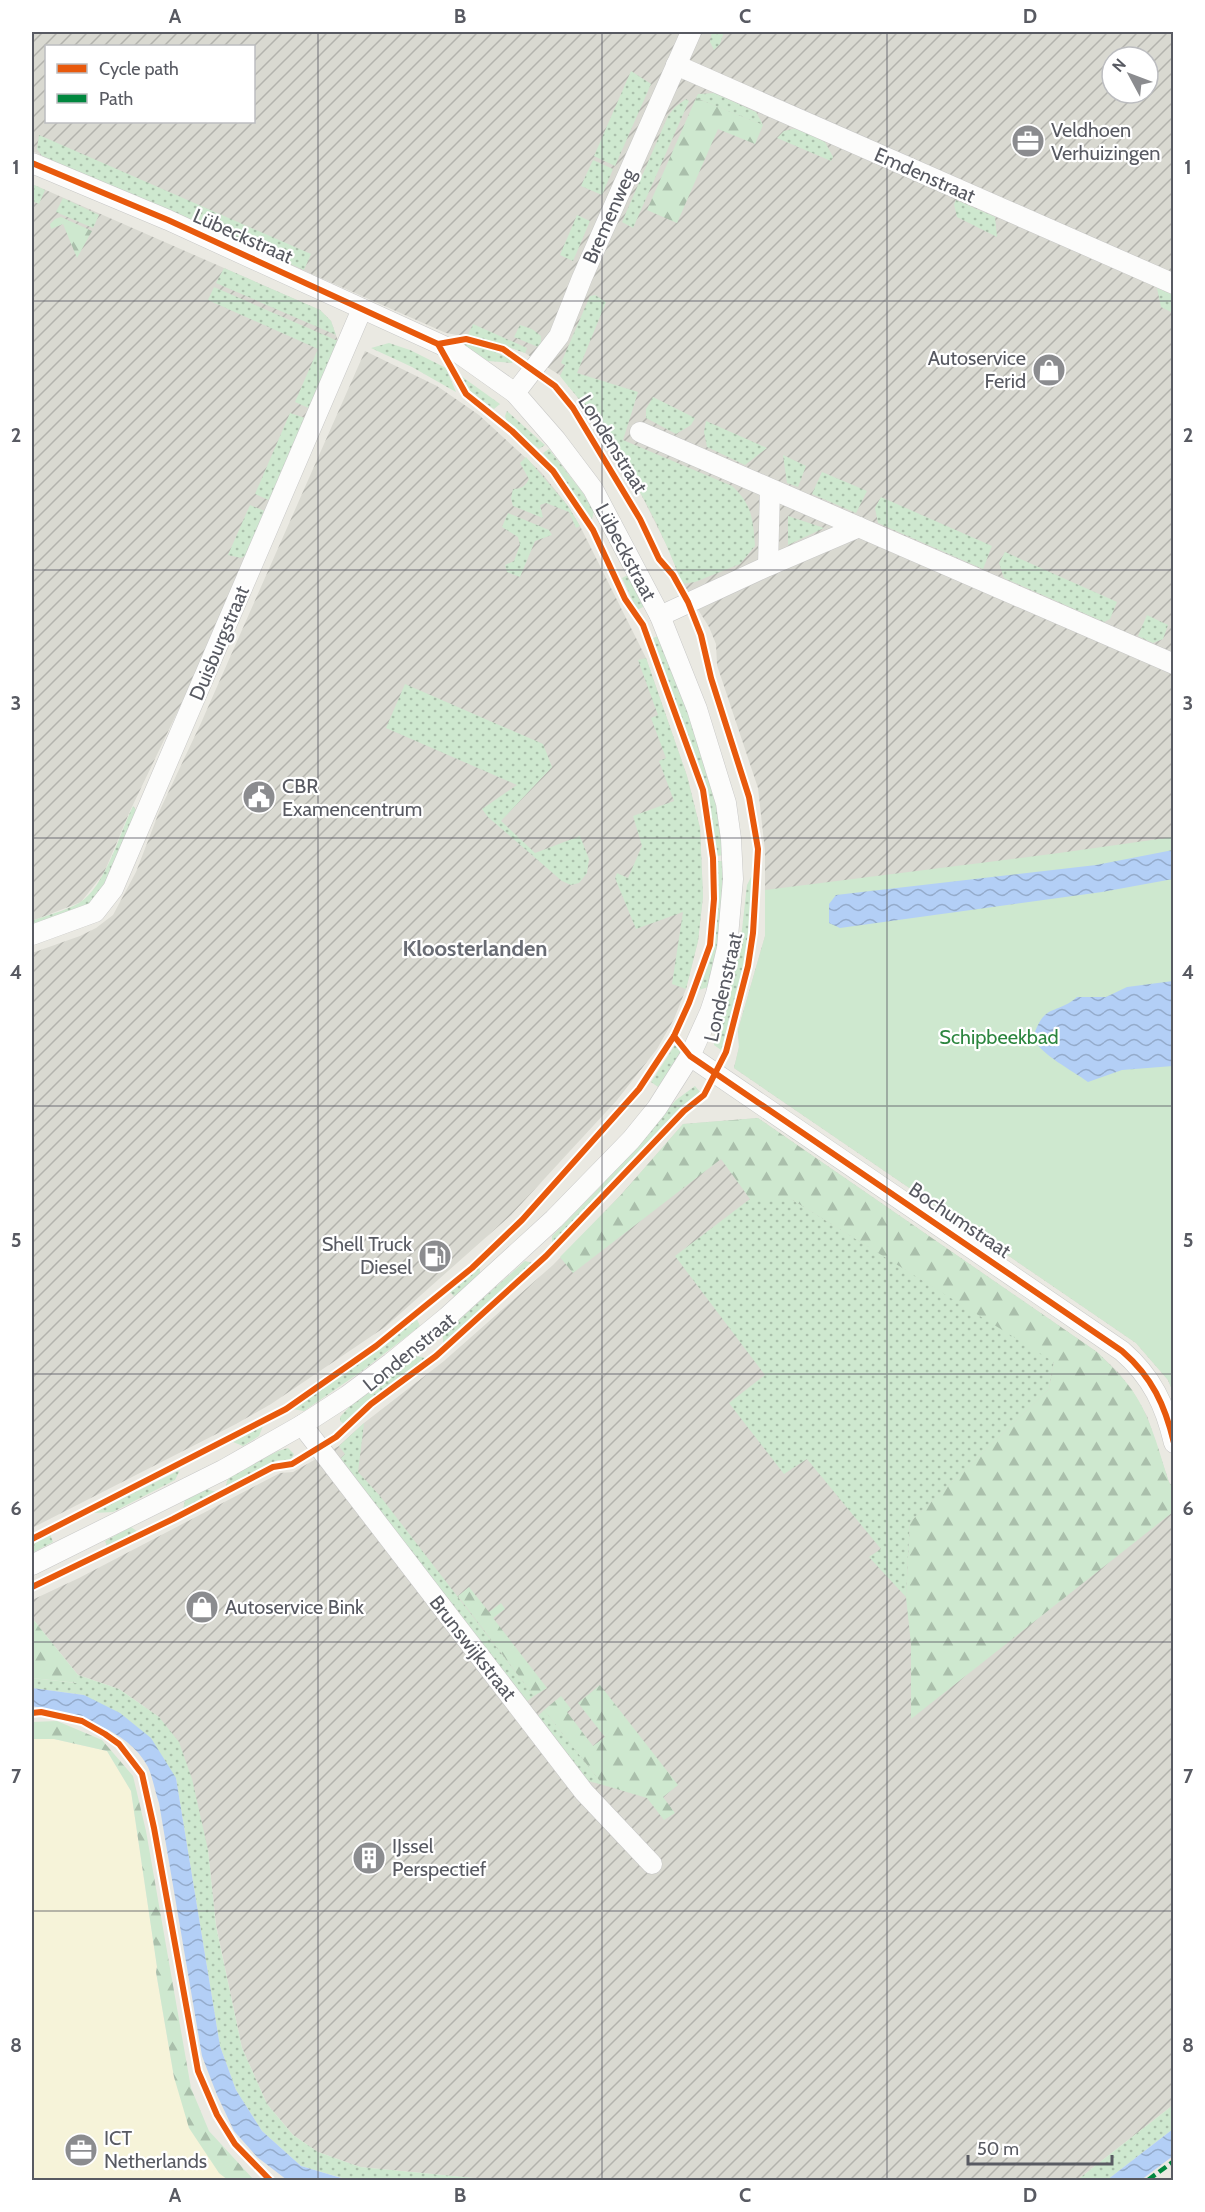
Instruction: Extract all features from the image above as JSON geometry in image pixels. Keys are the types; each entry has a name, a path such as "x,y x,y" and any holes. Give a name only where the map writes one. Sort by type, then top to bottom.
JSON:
{"street":[{"name":"Bremenweg","path":"515,393 559,336 582,278 691,32"},
{"name":"Emdenstraat","path":"676,65 1173,284"},
{"name":"Lübeckstraat","path":"32,163 168,220 457,352 515,393 556,440 593,489 660,616 860,527"},
{"name":"Duisburgstraat","path":"32,935 95,912 113,889 362,309"},
{"path":"640,432 1173,664"},
{"path":"768,566 770,489"},
{"name":"Londenstraat","path":"32,1565 223,1470 302,1425 346,1396 447,1317 554,1219 631,1140 657,1108 690,1056 711,1012 727,948 733,879 726,803 697,709 660,616"},
{"name":"Bochumstraat","path":"690,1056 1122,1351 1136,1363 1153,1384 1168,1418 1173,1443"},
{"name":"Brunswijkstraat","path":"302,1425 584,1792 652,1864"}],"shaded area":[{"path":"32,32 1173,32 1173,1392 1168,1380 1136,1343 734,1068 739,1047 738,1030 765,936 765,851 758,788 717,665 716,644 709,627 682,584 669,550 638,488 599,425 561,376 525,353 495,342 446,333 32,151"},
{"path":"32,184 320,310 331,321 338,341 198,669 130,811 104,873 81,902 32,921"},
{"path":"365,351 437,386 479,415 541,472 568,506 580,526 646,658 687,776 700,828 703,896 698,941 686,989 674,1019 657,1049 617,1100 511,1215 385,1327 271,1404 236,1424 32,1528 32,953 80,936 96,928 113,915 136,872 159,812 201,723"},
{"path":"758,1118 1097,1352 1118,1372 1147,1416 1169,1482 1174,1489 1173,2105 1077,2180 494,2180 360,2167 318,2152 293,2135 267,2104 242,2048 216,1925 208,1850 159,1717 119,1689 78,1675 32,1618 32,1600 79,1578 280,1473 293,1472 339,1446 364,1423 444,1361 553,1265 620,1196 683,1124"},
{"path":"32,1739 54,1739 107,1751 131,1791 156,1972 174,2077 219,2173 228,2180 32,2180"}],"green space":[{"path":"712,32 724,32 720,44 714,50 710,42"},
{"path":"631,71 651,84 615,166 594,156"},
{"path":"715,93 756,112 763,125 696,98 698,94"},
{"path":"696,98 763,125 755,144 718,129 677,223 647,210"},
{"path":"686,99 689,101 633,228 622,222 668,116"},
{"path":"797,128 825,142 833,157 831,161 777,138 784,131"},
{"path":"39,135 311,254 304,270 42,156 37,149"},
{"path":"593,160 613,169 602,195 581,186"},
{"path":"32,184 45,190 39,204 32,201"},
{"path":"63,198 99,215 93,228 56,212"},
{"path":"956,200 995,217 997,237 957,217 954,204"},
{"path":"577,215 590,221 573,261 560,255"},
{"path":"61,217 92,231 77,258 63,224 51,229 50,224"},
{"path":"224,268 320,310 331,321 336,335 216,283"},
{"path":"214,287 338,341 313,410 295,402 318,349 208,300"},
{"path":"1157,288 1173,295 1173,313 1161,307"},
{"path":"595,295 606,302 577,373 638,392 623,440 732,486 739,493 748,506 755,546 740,564 695,582 682,584 656,523 635,483 596,420 560,376 565,365 561,363 590,296"},
{"path":"473,324 527,348 525,353 495,342 467,337"},
{"path":"520,325 532,329 541,336 541,344 538,347 514,337"},
{"path":"389,343 410,350 446,368 456,392 412,367 371,348"},
{"path":"460,343 488,349 513,361 512,363 488,361"},
{"path":"461,376 500,404 494,409 464,388"},
{"path":"653,397 695,418 691,425 676,434 646,418 646,409"},
{"path":"507,411 545,445 539,449 507,423 505,416"},
{"path":"290,413 308,419 273,502 255,494"},
{"path":"706,421 767,448 745,465 707,447 704,432"},
{"path":"549,449 583,493 594,511 592,519 543,453"},
{"path":"783,455 806,466 798,487 787,483"},
{"path":"526,457 568,506 580,526 576,528 569,512 546,503 540,505 543,518 513,506 511,498 513,489 523,487 529,479 520,463"},
{"path":"822,472 867,491 856,513 812,494"},
{"path":"881,497 992,546 983,569 878,523 875,508"},
{"path":"250,505 267,512 250,553 241,558 228,555"},
{"path":"508,513 549,530 552,535 535,541 520,577 507,572 505,565 514,561 520,545 518,537 502,527"},
{"path":"788,516 824,528 788,545"},
{"path":"1005,552 1117,602 1110,619 1104,622 1004,578 999,563"},
{"path":"630,574 645,606 637,610 622,578"},
{"path":"1147,615 1168,625 1163,639 1153,643 1138,636"},
{"path":"660,635 674,666 715,791 725,855 716,856 700,773 651,639"},
{"path":"646,658 687,776 700,828 703,896 698,941 686,989 672,984 683,912 636,929 615,878 617,873 628,878 642,846 633,816 674,801 659,761 666,758 651,718 658,715 638,660"},
{"path":"405,684 543,744 552,767 501,821 535,853 580,836 589,859 587,873 579,883 571,885 562,881 488,817 482,809 517,785 386,728"},
{"path":"133,806 137,811 101,892 89,905 32,928 32,921 74,906 88,896 97,885 111,859"},
{"name":"Schipbeekbad","path":"1173,837 1173,1392 1168,1380 1136,1343 734,1068 739,1047 738,1030 765,936 765,890"},
{"path":"716,861 724,861 719,949 708,987 699,990 714,937 718,893"},
{"path":"753,873 751,938 728,1022 726,1046 721,1050 714,1045 715,1032 740,947 747,885"},
{"path":"675,1045 683,1050 658,1087 651,1082"},
{"path":"695,1086 700,1092 697,1097 676,1112 621,1175 552,1246 552,1236 600,1187 676,1100"},
{"path":"758,1118 1097,1352 1124,1380 1139,1400 1173,1489 1173,1512 911,1719 911,1644 906,1597 910,1522 1049,1389 1054,1362 791,1199 750,1199 721,1159 573,1273 560,1257 620,1196 683,1124"},
{"path":"750,1199 791,1199 1054,1361 1049,1389 910,1522 906,1597 869,1557 881,1549 807,1459 784,1474 729,1403 765,1375 675,1256"},
{"path":"525,1261 533,1263 443,1344 443,1334"},
{"path":"480,1263 480,1273 459,1294 454,1296 449,1291"},
{"path":"416,1317 420,1326 362,1371 304,1411 292,1409 364,1360"},
{"path":"416,1356 426,1358 355,1412 345,1425 340,1421 340,1417 350,1406"},
{"path":"364,1423 358,1472 380,1496 534,1696 526,1702 339,1460 345,1454 339,1446"},
{"path":"263,1426 259,1436 243,1446 233,1442"},
{"path":"288,1448 294,1454 291,1460 278,1460 226,1486 231,1476"},
{"path":"180,1470 175,1480 113,1512 93,1513"},
{"path":"207,1489 216,1492 183,1509 185,1500"},
{"path":"131,1527 138,1532 107,1546 105,1541"},
{"path":"50,1534 53,1542 32,1553 32,1544"},
{"path":"469,1587 489,1612 501,1603 505,1609 493,1618 547,1688 534,1696 458,1596"},
{"path":"32,1618 78,1675 77,1683 32,1678"},
{"path":"78,1675 119,1689 159,1717 179,1742 192,1779 208,1850 216,1926 242,2048 267,2104 293,2135 318,2152 360,2167 494,2180 349,2180 301,2166 262,2131 236,2090 220,2046 176,1778 84,1695 32,1688 32,1678 76,1683"},
{"path":"600,1685 678,1785 663,1797 675,1813 664,1820 647,1798 603,1785 544,1710 561,1696 571,1709 567,1712 593,1746 605,1737 578,1703"},
{"path":"544,1710 603,1785 588,1781 537,1717"},
{"path":"57,1721 102,1740 133,1776 146,1831 191,2088 209,2131 254,2180 228,2180 219,2173 189,2128 174,2077 156,1972 131,1791 107,1751 54,1739 32,1739 32,1722"},
{"path":"1173,2105 1173,2129 1107,2180 1077,2180"}],"water":[{"path":"1173,850 1173,879 1102,892 840,928 829,923 829,904 836,895 1096,865"},
{"path":"1173,981 1173,1066 1122,1070 1088,1082 1050,1056 1033,1038 1041,1019 1046,1014 1077,997 1106,997 1127,987"},
{"path":"32,1688 84,1695 120,1713 151,1738 176,1778 220,2046 236,2090 262,2131 301,2166 348,2180 287,2180 257,2157 234,2131 202,2056 159,1803 148,1767 139,1753 113,1732 81,1718 32,1706"},
{"path":"1173,2129 1173,2156 1141,2180 1107,2180"}],"marked path":[{"path":"1148,2180 1174,2161"}],"cycle path":[{"path":"32,163 168,220 438,344"},
{"path":"32,1539 286,1409 376,1346 472,1268 522,1220 639,1089 674,1036 689,1003 710,945 714,899 713,858 703,790 643,625 625,599 593,530 553,471 512,431 466,394 438,344 466,339 503,349 555,386 573,408 640,519 659,559 673,575 688,602 701,635 711,678 749,797 758,849 753,933 748,966 726,1052 704,1095 684,1111 546,1256 436,1356 371,1404 336,1437 292,1464 273,1467 173,1519 32,1587"},
{"path":"674,1036 690,1056 1122,1351 1142,1371 1156,1392 1174,1443"},
{"path":"32,1713 41,1712 82,1721 119,1744 142,1774 198,2071 217,2115 235,2144 270,2180"}],"place":[{"name":"Veldhoen Verhuizingen","path":"1028,141"},
{"name":"Autoservice Ferid","path":"1049,370"},
{"name":"CBR Examencentrum","path":"259,797"},
{"name":"Shell Truck Diesel","path":"435,1256"},
{"name":"Autoservice Bink","path":"202,1607"},
{"name":"IJssel Perspectief","path":"369,1858"},
{"name":"ICT Netherlands","path":"81,2150"}],"district":[{"name":"Kloosterlanden","path":"475,948"}]}
